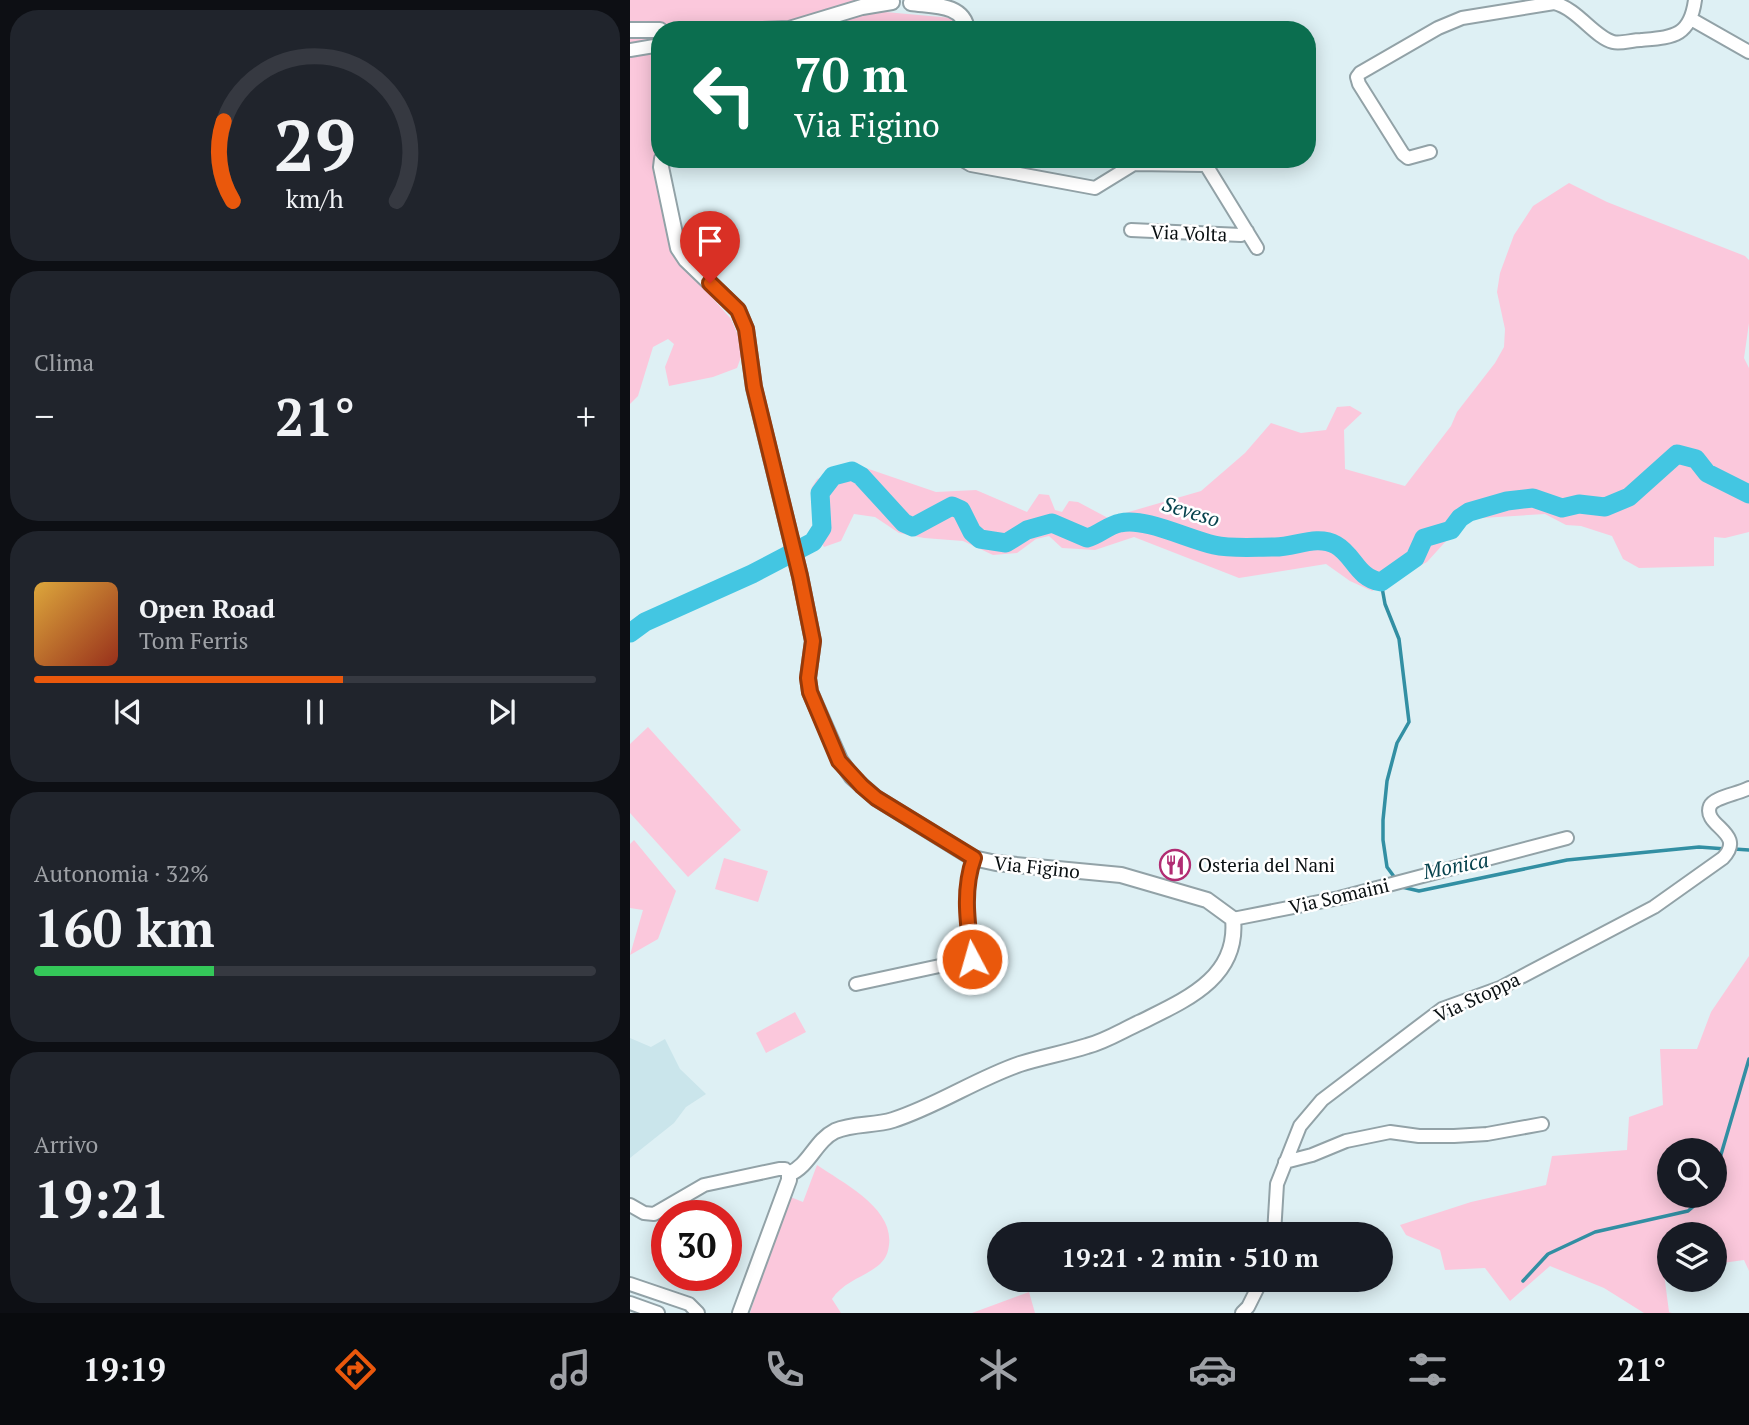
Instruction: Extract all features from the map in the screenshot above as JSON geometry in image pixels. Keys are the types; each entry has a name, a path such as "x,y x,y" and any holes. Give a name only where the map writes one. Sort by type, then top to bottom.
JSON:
{"street":[{"path":"1430,152 1408,158 1403,154 1357,77 1360,73 1462,18 1554,3 1564,6 1613,42 1670,38 1688,24 1695,0"},
{"path":"817,21 868,4 891,1 928,3 953,9 965,21"},
{"path":"1688,24 1749,52"},
{"path":"630,30 651,30"},
{"path":"630,51 651,47"},
{"name":"Via Figino","path":"661,168 678,248 738,310 746,329 754,387 813,641 808,678 810,692 839,761 876,798 974,858 996,863 1121,875 1207,900 1233,919"},
{"name":"Via Volta","path":"987,168 1095,188 1128,168"},
{"name":"Via Volta","path":"1208,168 1257,248"},
{"name":"Via Volta","path":"1130,230 1241,235 1247,231"},
{"name":"Via Stoppa","path":"1275,1222 1277,1184 1285,1162 1300,1126 1322,1100 1442,1009 1500,988 1654,907 1729,847 1727,834 1711,819 1710,804 1716,799 1735,795 1749,788"},
{"name":"Via Somaini","path":"1233,919 1339,898 1567,838"},
{"path":"856,984 972,959 967,899 968,875 974,858"},
{"path":"789,1174 806,1163 822,1140 834,1132 890,1121 917,1111 1020,1064 1090,1046 1191,998 1219,971 1229,955 1234,939 1233,919"},
{"path":"1285,1162 1312,1155 1346,1141 1390,1132 1419,1136 1465,1136 1542,1124"},
{"path":"630,1205 644,1213 654,1214 704,1185 785,1169 789,1180 740,1313"},
{"path":"630,1284 689,1304 698,1313"},
{"path":"1246,1311 1256,1292"},
{"path":"630,1303 658,1313"}],"shaded area":[{"path":"630,0 885,0 874,11 952,18 955,21 651,21 651,168 656,168 672,252 731,319 744,349 737,368 713,377 669,386 665,367 674,344 668,339 653,347 638,396 630,404"},
{"path":"1569,183 1607,202 1745,256 1749,260 1749,323 1744,358 1749,368 1749,532 1725,538 1714,537 1714,566 1639,568 1623,559 1612,536 1581,526 1566,525 1545,514 1466,519 1427,562 1372,591 1350,581 1326,564 1239,578 1134,537 1095,550 1062,548 1049,536 1036,539 1017,553 993,555 963,541 899,533 875,517 854,514 841,541 824,547 815,533 811,489 817,479 857,465 936,492 976,490 1027,512 1039,494 1049,495 1055,510 1062,512 1069,501 1078,502 1108,518 1201,491 1245,453 1271,423 1301,433 1326,430 1337,407 1350,406 1362,413 1344,430 1345,469 1405,486 1451,426 1457,412 1504,347 1505,329 1497,292 1500,273 1514,235 1533,206"},
{"path":"648,727 741,830 688,877 630,813 630,744"},
{"path":"634,840 676,891 658,939 630,955 643,910 630,908 630,844"},
{"path":"724,858 768,871 758,902 715,889"},
{"path":"1749,956 1749,1271 1744,1260 1727,1262 1727,1222 1657,1222 1657,1292 1666,1292 1669,1312 1672,1313 1644,1313 1604,1288 1550,1266 1510,1301 1485,1268 1445,1270 1440,1250 1406,1235 1400,1225 1471,1202 1546,1185 1552,1156 1627,1150 1629,1117 1663,1105 1660,1049 1697,1049 1711,1012"},
{"path":"795,1012 806,1032 766,1053 756,1033"},
{"path":"630,1038 651,1047 665,1039 680,1069 706,1094 686,1107 674,1123 630,1158"},
{"path":"817,1165 853,1188 884,1219 889,1245 886,1255 880,1264 842,1288 832,1299 841,1313 750,1313 788,1196 803,1202"},
{"path":"1029,1292 1035,1313 972,1313"}],"waterway":[{"name":"Seveso","path":"630,633 645,622 752,574 813,542 822,528 820,493 833,476 852,471 861,476 904,523 913,527 952,506 961,510 972,532 980,539 1006,543 1027,530 1052,523 1087,538 1116,524 1130,522 1228,547 1281,547 1321,541 1342,549 1366,576 1381,582 1415,558 1424,538 1451,530 1460,518 1469,512 1507,501 1533,498 1562,508 1579,504 1605,507 1629,497 1677,454 1696,459 1707,473 1749,494"},
{"name":"Monica","path":"1381,582 1385,604 1399,639 1409,722 1397,743 1387,781 1383,820 1387,867 1395,878"},
{"name":"Monica","path":"1402,887 1419,891 1567,860 1699,847 1726,849"},
{"name":"Monica","path":"1734,849 1749,850"},
{"name":"Monica","path":"1726,1138 1749,1059"},
{"name":"Monica","path":"1523,1281 1548,1254 1595,1232 1692,1208"}],"place":[{"name":"Osteria del Nani","path":"1175,865"}],"route":[{"path":"710,283 738,310 746,329 754,387 813,641 808,678 810,692 839,761 852,776 876,798 974,858 968,875 967,899 972,959"}]}
